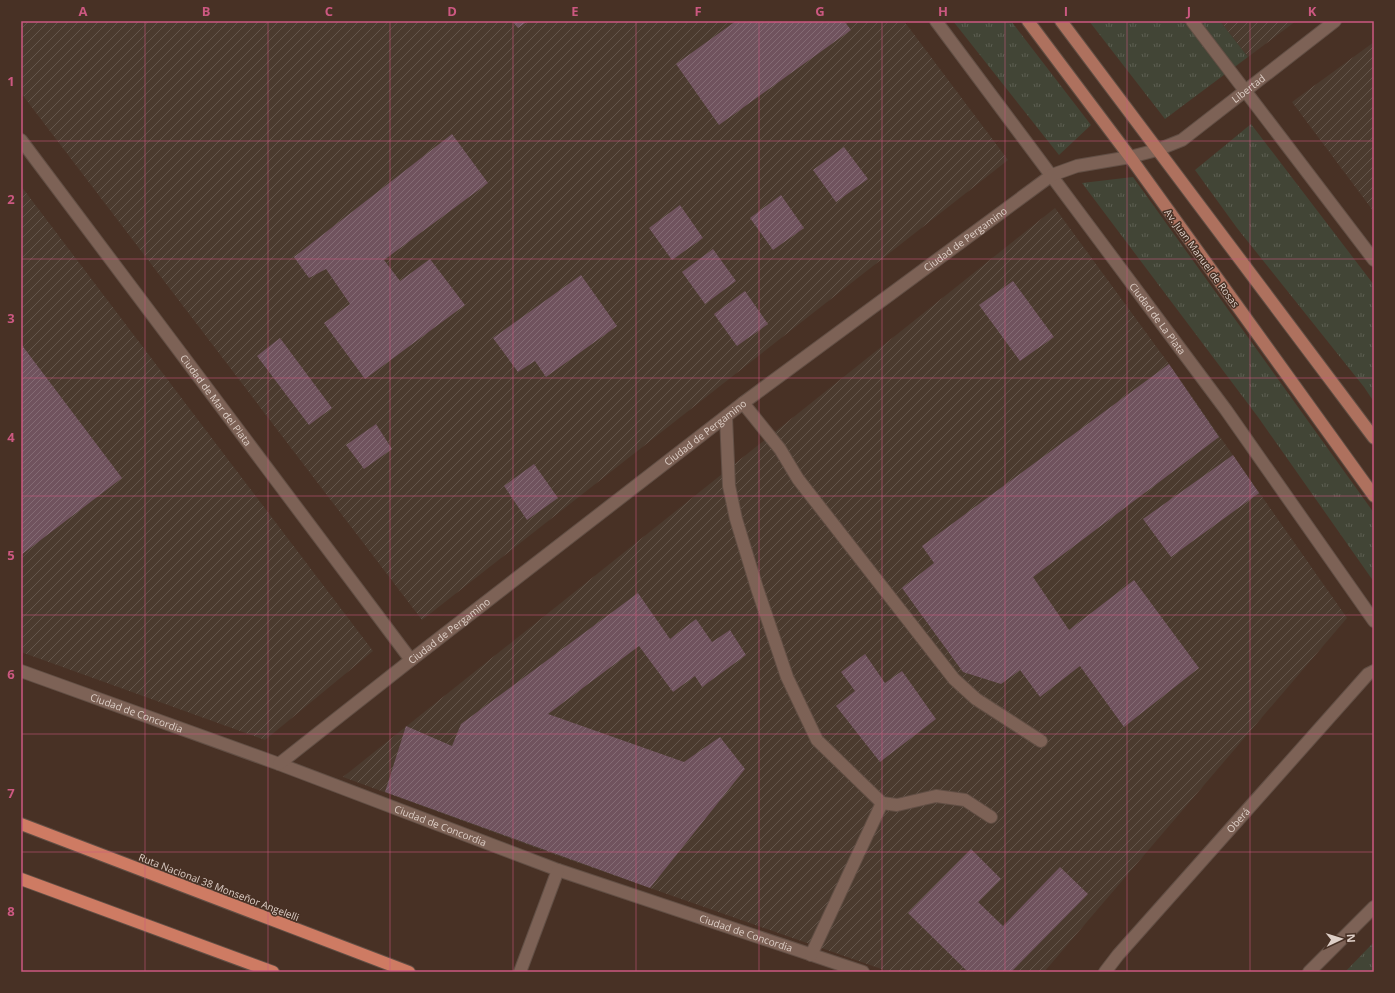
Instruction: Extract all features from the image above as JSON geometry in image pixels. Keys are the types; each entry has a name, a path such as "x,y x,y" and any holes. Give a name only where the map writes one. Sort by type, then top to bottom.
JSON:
{"highway":[{"name":"Ruta Nacional 38 Monseñor Angelelli","path":"21,824 409,972"},
{"path":"21,879 273,972"}],"main road":[{"name":"Av. Juan Manuel de Rosas","path":"1028,21 1130,157 1374,496"},
{"path":"1061,21 1374,438"}],"street":[{"name":"Ciudad de La Plata","path":"936,21 1226,410 1374,621"},
{"path":"1192,21 1374,260"},
{"name":"Libertad","path":"1157,150 1182,140 1335,21"},
{"name":"Ciudad de Mar del Plata","path":"21,140 411,660"},
{"name":"Ciudad de Pergamino","path":"279,764 743,403 1052,175 1077,166 1130,157 1157,150"},
{"path":"743,403 780,449 798,479 954,679 976,700 1041,741"},
{"path":"726,417 729,486 736,519 757,588 787,677 817,740 882,803 897,805 936,796 965,800 991,817"},
{"name":"Ciudad de Concordia","path":"21,670 279,764 558,870 863,972"},
{"name":"Oberá","path":"1105,972 1123,949 1368,674 1374,671"},
{"path":"812,955 882,803"},
{"path":"520,972 558,870"},
{"path":"1308,972 1374,907"}],"shaded area":[{"path":"21,21 904,21 1008,160 422,620 21,93"},
{"path":"1220,21 1296,21 1248,57"},
{"path":"1374,42 1374,212 1292,102"},
{"path":"21,186 373,651 265,740 21,652"},
{"path":"1055,208 1169,364 1347,618 1044,972 890,972 550,853 343,777"}],"green space":[{"path":"953,21 1011,21 1091,125 1059,155"},
{"path":"1089,21 1220,21 1248,57 1165,119"},
{"path":"1251,124 1374,285 1374,402 1364,387 1237,228 1195,170"},
{"path":"1133,177 1374,513 1374,582 1258,417 1082,183"},
{"path":"1374,942 1374,972 1345,972"}],"building":[{"path":"512,21 528,21 518,28"},
{"path":"736,21 844,21 851,30 719,125 676,64"},
{"path":"452,134 488,183 384,260 400,281 430,259 465,305 365,379 324,323 350,304 326,269 309,278 294,257"},
{"path":"844,147 868,179 836,202 813,170"},
{"path":"781,195 804,228 773,250 750,218"},
{"path":"680,205 703,238 672,260 649,228"},
{"path":"713,249 736,281 705,304 682,272"},
{"path":"581,275 617,326 546,377 535,361 518,372 493,338"},
{"path":"1013,281 1054,337 1020,361 979,305"},
{"path":"745,291 768,324 737,346 714,314"},
{"path":"280,338 332,408 309,425 257,356"},
{"path":"21,344 122,478 21,555"},
{"path":"1169,364 1219,437 1033,577 1069,630 1134,580 1199,668 1124,727 1080,666 1040,697 1020,670 1001,684 963,672 902,588 934,563 922,546"},
{"path":"376,424 392,449 364,469 346,445"},
{"path":"1233,455 1259,493 1171,557 1143,519"},
{"path":"534,464 558,498 527,520 504,486"},
{"path":"638,593 670,639 696,619 712,642 730,630 746,655 702,687 695,676 673,692 639,646 548,714 684,762 720,737 745,769 650,888 385,792 406,726 452,746 461,724"},
{"path":"865,654 885,683 902,671 936,719 880,762 836,706 855,691 841,672"},
{"path":"971,849 1001,879 978,902 1003,926 1060,867 1088,894 1011,972 968,972 908,913"}]}
